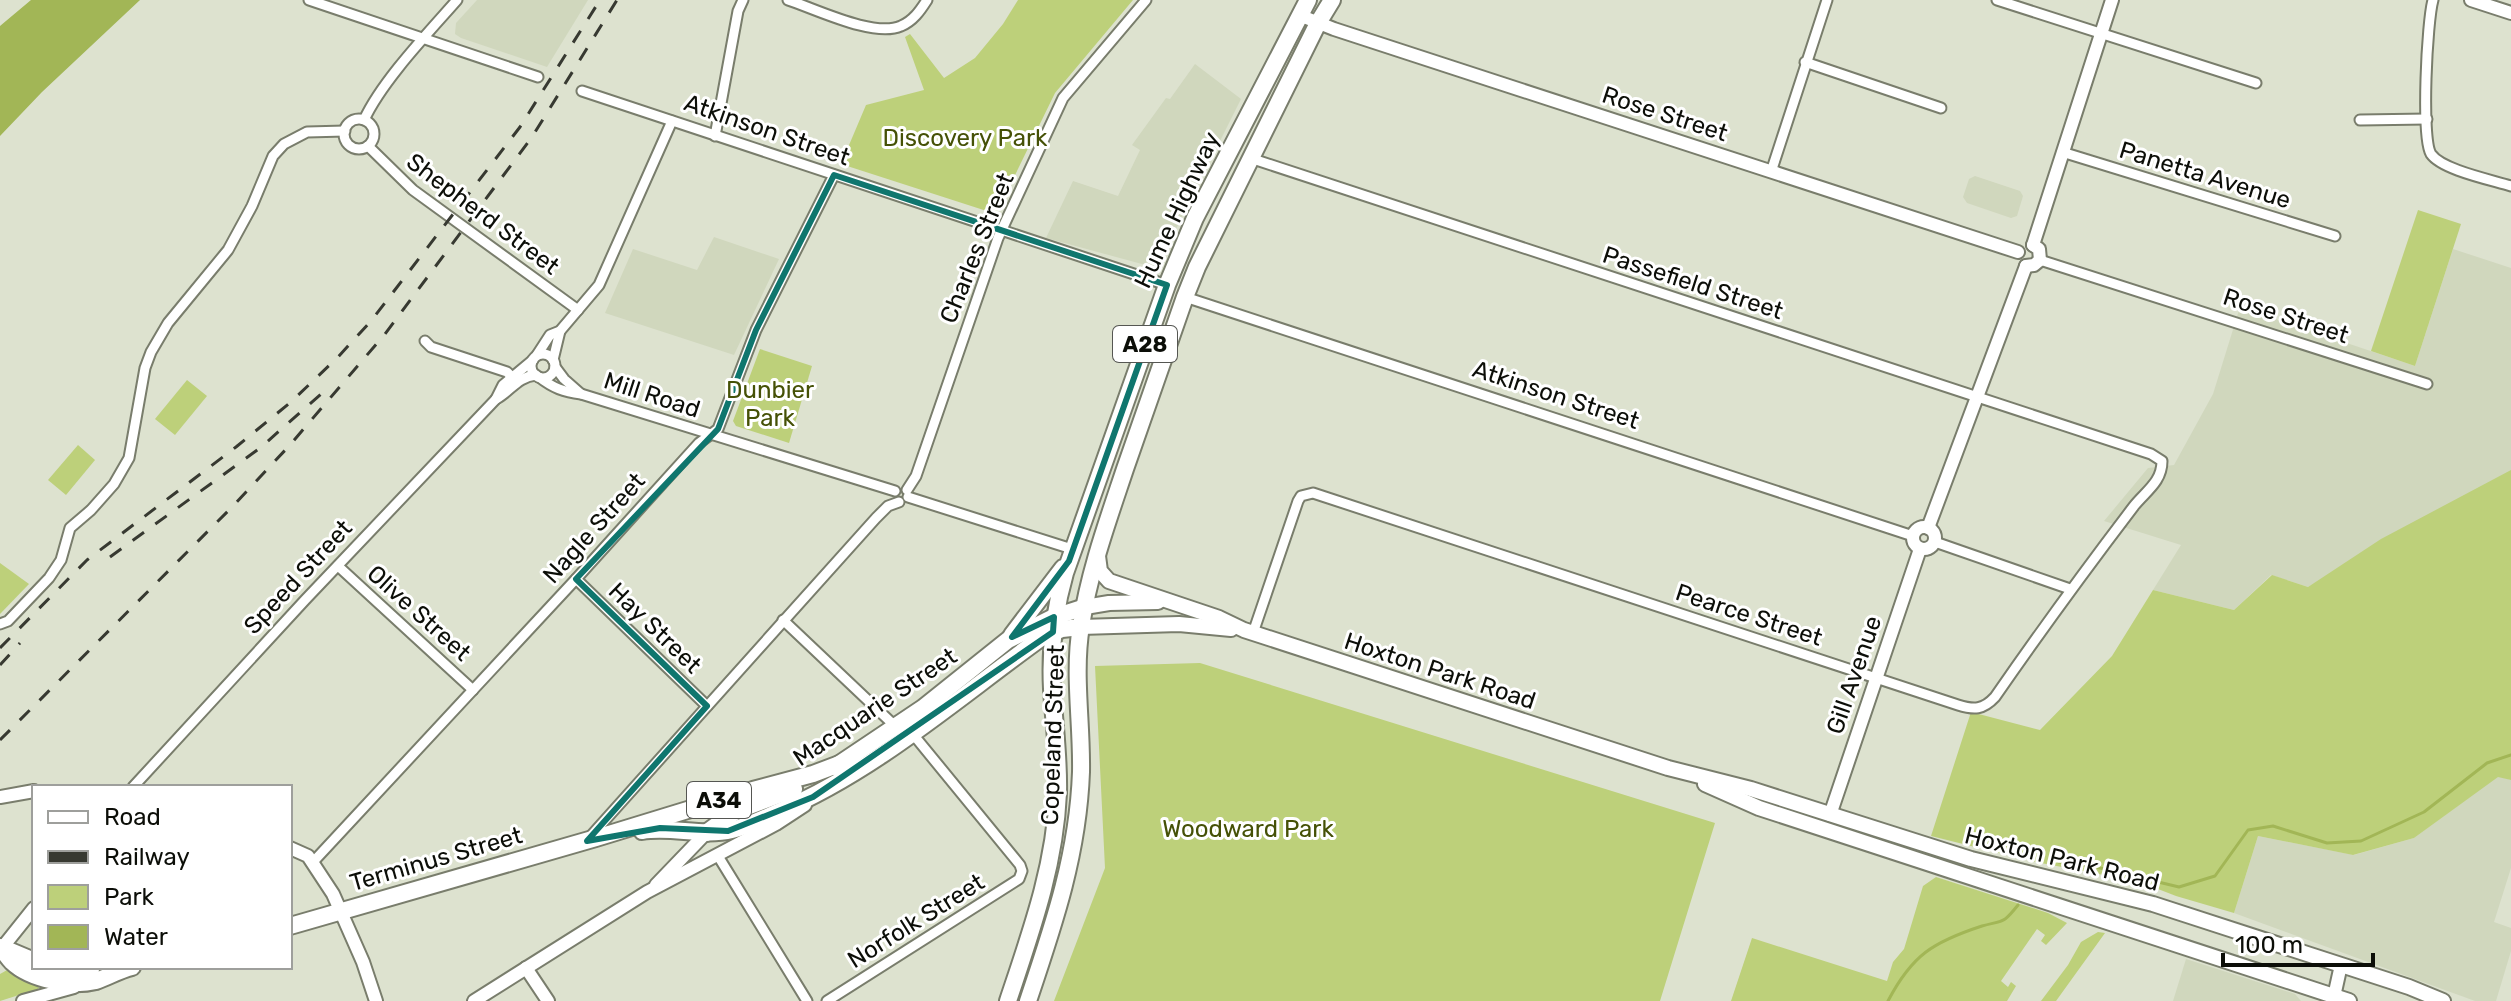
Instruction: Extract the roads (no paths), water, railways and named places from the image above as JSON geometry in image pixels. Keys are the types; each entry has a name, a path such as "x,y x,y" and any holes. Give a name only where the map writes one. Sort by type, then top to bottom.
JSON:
{"highway":[{"name":"Hume Highway","path":"1085,607 1098,552 1185,297 1210,238 1332,0"},
{"name":"Hume Highway","path":"1054,624 1070,555 1167,285 1195,218 1304,7"},
{"path":"1008,640 1070,555"},
{"name":"A34","path":"1054,624 1085,607"},
{"name":"Copeland Street","path":"1028,1001 1052,930 1074,846 1081,773 1078,675 1085,607"},
{"name":"A34","path":"1054,624 1081,627"},
{"name":"Copeland Street","path":"1008,1001 1042,897 1054,839 1058,790 1052,687 1054,624"},
{"name":"Macquarie Street","path":"706,833 736,811 803,785 904,730 1008,640 1054,624"},
{"name":"Macquarie Street","path":"818,795 904,730 1005,664 1054,624"},
{"path":"1005,664 1022,658 1036,660 1048,673 1052,687"},
{"name":"Terminus Street","path":"292,925 591,840 842,763"},
{"name":"Terminus Street","path":"591,840 660,828 706,833 742,827 818,795"},
{"path":"1,947 32,960"},
{"path":"1,947 16,965 49,980 97,981 124,969"},
{"path":"58,969 73,972 124,969"}],"main road":[{"name":"Hoxton Park Road","path":"1098,552 1098,566 1107,580 1219,618 1248,632 1668,768 1751,789 1971,859 2143,901 2443,1001"},
{"name":"Hoxton Park Road","path":"1085,607 1150,602 1189,608"},
{"name":"Hoxton Park Road","path":"1081,627 1179,624 1248,632"},
{"name":"Hoxton Park Road","path":"1668,768 1759,808 2349,1001"},
{"path":"1825,830 1830,815"}],"street":[{"path":"309,0 538,77"},
{"path":"364,120 371,106 423,38 457,0"},
{"path":"715,136 738,11 743,0"},
{"path":"788,0 879,30 911,21 927,0"},
{"name":"Charles Street","path":"591,840 876,518 905,496 916,476 1001,232 1063,98 1146,0"},
{"path":"1771,172 1827,0"},
{"path":"1997,0 2256,83"},
{"path":"2033,245 2112,0"},
{"path":"2433,0 2428,28 2427,119 2431,154 2444,164 2511,186"},
{"path":"2471,0 2511,13"},
{"name":"Rose Street","path":"1304,7 1318,23 2018,252"},
{"path":"1805,62 1941,108"},
{"name":"Atkinson Street","path":"582,91 1167,285"},
{"path":"2360,120 2427,119"},
{"path":"354,120 364,120 373,130 373,138 368,146 360,149 351,146 345,139 345,131 354,120"},
{"name":"Speed Street","path":"135,785 496,399 511,376 535,357 550,335 560,331 599,285 672,121"},
{"path":"0,624 8,621 49,578 61,560 70,528 114,484 129,458 145,368 151,352 168,323 234,241 273,156 284,144 307,132 345,131"},
{"name":"Shepherd Street","path":"368,146 413,190 578,310"},
{"name":"Panetta Avenue","path":"2062,152 2335,236"},
{"name":"Passefield Street","path":"1250,158 2124,446"},
{"name":"Nagle Street","path":"313,862 699,443 718,429 756,330 834,175"},
{"path":"2026,244 2033,245 2040,252 2040,260 2026,266 2018,259 2018,252 2026,244"},
{"name":"Rose Street","path":"2040,260 2427,384"},
{"path":"1928,528 2026,266"},
{"name":"Atkinson Street","path":"1185,297 1913,536"},
{"name":"Speed Street","path":"496,399 506,394 518,379 550,375 560,331"},
{"path":"425,341 431,347 511,376"},
{"path":"538,376 532,370 535,357 546,354 554,363"},
{"name":"Mill Road","path":"554,363 564,379 581,394"},
{"name":"Mill Road","path":"538,376 565,392 581,394 895,491 894,497 905,496"},
{"name":"Pearce Street","path":"1248,632 1298,501 1307,494 1334,500 1875,678 1973,709 1981,708 1995,697 2070,589 2140,499 2157,482 2162,461 2151,454 2124,446"},
{"path":"905,496 1070,555"},
{"path":"1928,528 1934,533 1935,542 1929,548 1920,549 1913,536 1919,529 1928,528"},
{"path":"1935,542 2070,589"},
{"name":"Gill Avenue","path":"1830,815 1920,549"},
{"name":"Olive Street","path":"338,566 473,690"},
{"name":"Hay Street","path":"576,579 707,706"},
{"path":"783,620 904,730"},
{"name":"Norfolk Street","path":"827,1001 1019,879 1022,871 904,730"},
{"path":"0,797 32,791"},
{"name":"Macquarie Street","path":"474,1001 647,892 789,816 818,795"},
{"name":"Macquarie Street","path":"647,892 706,833"},
{"path":"292,849 308,856 313,862 342,912 376,1001"},
{"path":"718,856 807,1001"},
{"path":"1,947 32,910"},
{"path":"2334,998 2341,965"},
{"path":"526,968 548,1001"},
{"path":"23,1001 97,981"}],"water":[{"path":"31,0 140,0 0,136 0,26"}],"waterway":[{"path":"2059,862 2096,867 2179,887 2215,876 2248,830 2273,826 2327,843 2361,841 2424,812 2487,763 2511,755"},
{"path":"1888,1001 1906,972 1926,952 1950,938 2003,920 2018,905"}],"railway":[{"path":"0,648 87,560 236,447 291,402 338,357 371,321 520,127 600,0"},
{"path":"0,740 234,505 385,334 532,137 617,0"},
{"path":"110,557 260,448 328,388"},
{"path":"0,665 20,643"}],"park label":[{"name":"Discovery Park","path":"965,138"},
{"name":"Dunbier Park","path":"770,404"},
{"name":"Woodward Park","path":"1248,829"}]}
